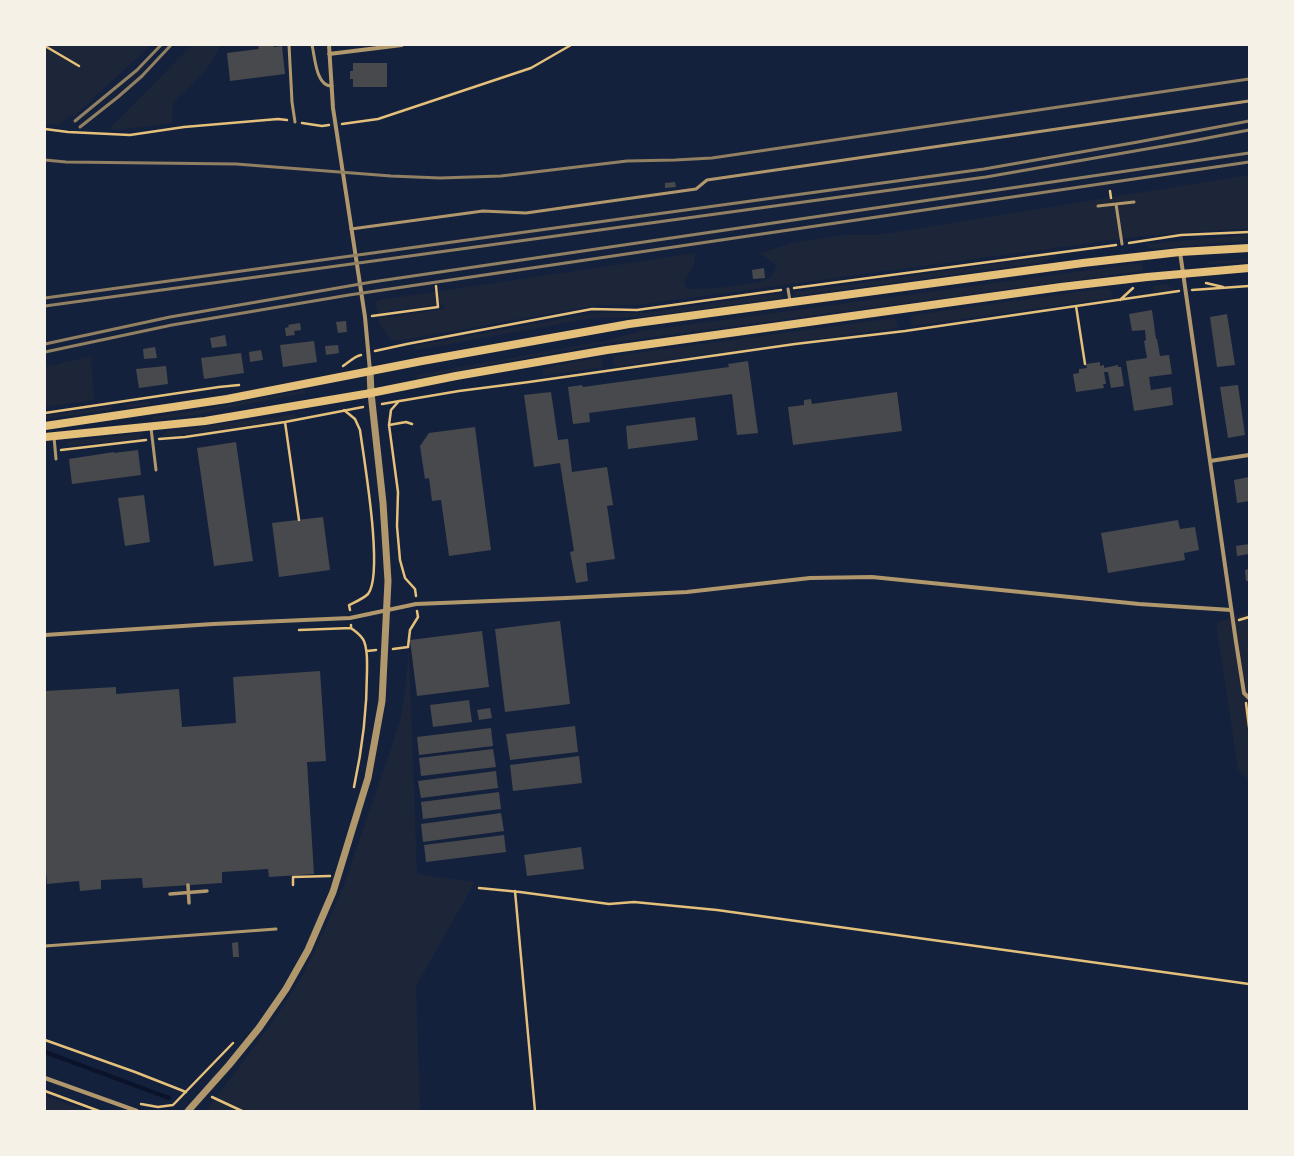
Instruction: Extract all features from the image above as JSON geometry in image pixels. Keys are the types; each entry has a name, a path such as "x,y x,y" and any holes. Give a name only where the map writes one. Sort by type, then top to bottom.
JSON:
{"main road":[{"path":"45,426 227,399 596,329 1083,263 1180,252 1249,248"},
{"path":"45,437 205,421 606,350 1046,289 1182,273 1249,268"}],"street":[{"path":"188,1111 205,1093 259,1028 286,989 308,950 333,892 364,794 382,701 388,581 385,526 370,393 369,352 365,317 335,120 329,45"},
{"path":"329,54 402,45"},
{"path":"1180,252 1231,610 1244,693 1249,698"},
{"path":"1210,461 1249,456"},
{"path":"45,635 212,624 350,618 416,604 687,592 810,578 872,577 1139,604 1231,610"},
{"path":"188,885 189,903"},
{"path":"170,894 207,891"},
{"path":"45,1078 137,1111"}],"lane":[{"path":"289,45 292,102 295,122"},
{"path":"312,45 319,76 323,84 326,86 332,86"},
{"path":"351,229 484,211 526,213 689,190 696,189 707,180 1249,101"},
{"path":"1098,206 1134,202"},
{"path":"1116,204 1122,244"},
{"path":"788,289 790,302"},
{"path":"151,426 156,470"},
{"path":"54,436 56,459"},
{"path":"45,946 276,929"}],"path":[{"path":"346,123 378,119 531,68 571,45"},
{"path":"45,46 79,66"},
{"path":"46,129 130,135 184,127 278,119 322,126"},
{"path":"341,367 352,361 357,356 369,352 592,309 637,310 1181,235 1249,232"},
{"path":"365,317 438,307 436,286"},
{"path":"245,429 344,410 459,391 795,344 905,331 1185,291 1249,286"},
{"path":"1076,306 1085,364"},
{"path":"45,413 240,385"},
{"path":"399,401 391,410 389,425 398,492 397,526 400,560 405,578 415,589 418,618 410,630 408,647"},
{"path":"344,410 355,419 360,430 373,530 375,561 373,583 368,594 349,605 351,628 358,633 363,640 367,651 367,684 364,722 353,792"},
{"path":"285,422 299,520"},
{"path":"389,425 406,422 412,424"},
{"path":"1244,693 1249,727"},
{"path":"327,883 332,870"},
{"path":"293,885 293,877 330,876"},
{"path":"479,888 514,891 609,904 634,902 717,910 1249,984"},
{"path":"514,891 535,1111"},
{"path":"45,1040 186,1092"},
{"path":"140,1104 158,1107 173,1105 234,1041"},
{"path":"45,1091 99,1111"},
{"path":"205,1093 218,1101 242,1111"}],"shaded area":[{"path":"45,45 151,45 73,117 71,115 59,125 45,124"},
{"path":"192,45 220,45 206,69 173,102 172,123 119,130 109,129"},
{"path":"1249,175 1249,228 1142,236 638,305 598,305 392,341 380,325 375,302 380,300 696,253 693,266 684,281 687,289 719,288 760,282 770,278 777,266 760,253 792,243 843,235 877,235","holes":["443,304 444,309 389,317 388,311"]},
{"path":"1249,235 1249,241 1148,249 1147,244"},
{"path":"1060,255 1039,263 796,296 795,292"},
{"path":"1249,259 1249,262 1209,264 1209,262"},
{"path":"1142,263 1143,271 595,345 418,378 417,375 605,341 641,331"},
{"path":"1166,284 1174,290 1153,292 1153,286"},
{"path":"1106,288 1111,291 1112,298 912,326 910,319 914,315"},
{"path":"783,293 783,298 644,317 594,318 415,350 414,346 582,315 602,313 644,313"},
{"path":"894,318 898,328 614,367 613,356"},
{"path":"91,356 94,400 45,407 45,367"},
{"path":"601,357 603,367 543,376 542,370 553,366"},
{"path":"305,390 306,393 195,415 152,420 152,417 195,411"},
{"path":"149,401 150,405 127,408 123,405"},
{"path":"114,406 110,410 45,419 45,416"},
{"path":"295,414 296,419 162,437 167,431"},
{"path":"143,433 139,439 66,446 69,441"},
{"path":"1249,612 1249,791 1247,778 1238,769 1216,623"},
{"path":"409,651 417,874 475,882 416,986 420,1111 206,1111 269,1027 290,996 304,973 328,922 343,887 401,716"},
{"path":"45,1096 88,1111 45,1111"}],"building":[{"path":"258,45 273,45 274,47 282,46 285,74 230,81 227,53 259,49"},
{"path":"353,63 387,63 387,87 353,87 353,79 350,79 350,71 353,71"},
{"path":"675,182 676,187 665,188 665,183"},
{"path":"764,268 765,278 753,279 752,270"},
{"path":"1152,310 1160,356 1169,355 1172,374 1149,377 1151,390 1171,387 1173,405 1134,411 1126,361 1147,358 1144,341 1146,340 1145,330 1132,331 1129,314"},
{"path":"1227,314 1235,365 1217,367 1210,317"},
{"path":"346,321 347,332 338,333 336,322"},
{"path":"300,323 301,330 294,331 295,335 286,336 285,328 289,327 288,325"},
{"path":"225,335 227,346 212,348 210,338"},
{"path":"314,341 317,362 283,367 280,345"},
{"path":"338,345 339,353 326,355 325,346"},
{"path":"155,347 157,358 144,359 143,349"},
{"path":"261,350 263,360 250,362 249,352"},
{"path":"241,353 244,373 204,379 201,358"},
{"path":"748,361 758,433 737,435 732,394 589,413 590,422 573,424 568,387 582,385 583,387 729,367 728,364"},
{"path":"1100,362 1100,366 1104,365 1104,368 1118,365 1118,367 1121,367 1124,386 1111,388 1108,372 1104,372 1106,384 1103,384 1104,388 1076,392 1073,374 1079,373 1079,369 1087,368 1086,364"},
{"path":"166,366 168,384 139,388 136,369"},
{"path":"1238,385 1245,435 1228,438 1220,387"},
{"path":"551,392 558,440 568,439 572,472 607,467 613,505 607,506 615,559 586,563 588,581 576,583 570,552 574,551 560,463 534,467 524,395"},
{"path":"897,392 902,431 793,445 788,407 804,405 804,400 811,399 812,404"},
{"path":"695,417 698,440 628,449 626,426"},
{"path":"475,427 491,550 449,556 441,500 432,501 429,478 425,479 420,446 429,433"},
{"path":"236,442 253,561 214,566 197,448"},
{"path":"138,450 141,475 72,484 69,459"},
{"path":"1249,477 1249,501 1237,503 1234,480"},
{"path":"144,495 150,542 125,546 118,498"},
{"path":"323,517 330,570 279,577 272,523"},
{"path":"1178,520 1180,529 1195,527 1199,550 1184,553 1185,560 1108,573 1101,533"},
{"path":"1249,544 1249,554 1237,556 1236,546"},
{"path":"1249,569 1249,581 1246,581 1245,570"},
{"path":"560,621 570,704 505,712 495,629"},
{"path":"482,631 489,687 417,696 410,640"},
{"path":"320,671 326,761 307,762 314,874 269,877 268,869 222,872 222,883 143,888 142,878 101,880 101,889 80,891 79,881 47,884 45,860 45,691 116,687 116,694 179,689 182,727 236,723 233,677"},
{"path":"469,700 472,722 433,727 430,705"},
{"path":"490,708 492,718 479,720 477,710"},
{"path":"575,726 578,752 510,760 506,734"},
{"path":"491,728 493,746 419,755 417,737"},
{"path":"493,749 496,767 421,776 419,758"},
{"path":"579,756 582,783 513,791 510,765"},
{"path":"496,771 498,788 421,798 418,781"},
{"path":"499,792 501,809 423,819 421,802"},
{"path":"501,813 504,831 423,842 421,824"},
{"path":"504,835 506,852 426,862 424,845"},
{"path":"581,847 584,869 527,876 524,855"},
{"path":"238,942 239,957 233,957 232,943"}],"waterway":[{"path":"45,1052 169,1098"}],"railway":[{"path":"75,121 137,70 161,45"},
{"path":"80,127 142,76 171,45"},
{"path":"45,160 66,162 236,164 391,176 440,178 501,176 627,161 712,158 1249,79"},
{"path":"45,298 984,169 1249,121"},
{"path":"45,306 986,177 1249,130"},
{"path":"45,344 170,317 372,282 1249,153"},
{"path":"45,352 172,325 349,295 1249,162"}]}
